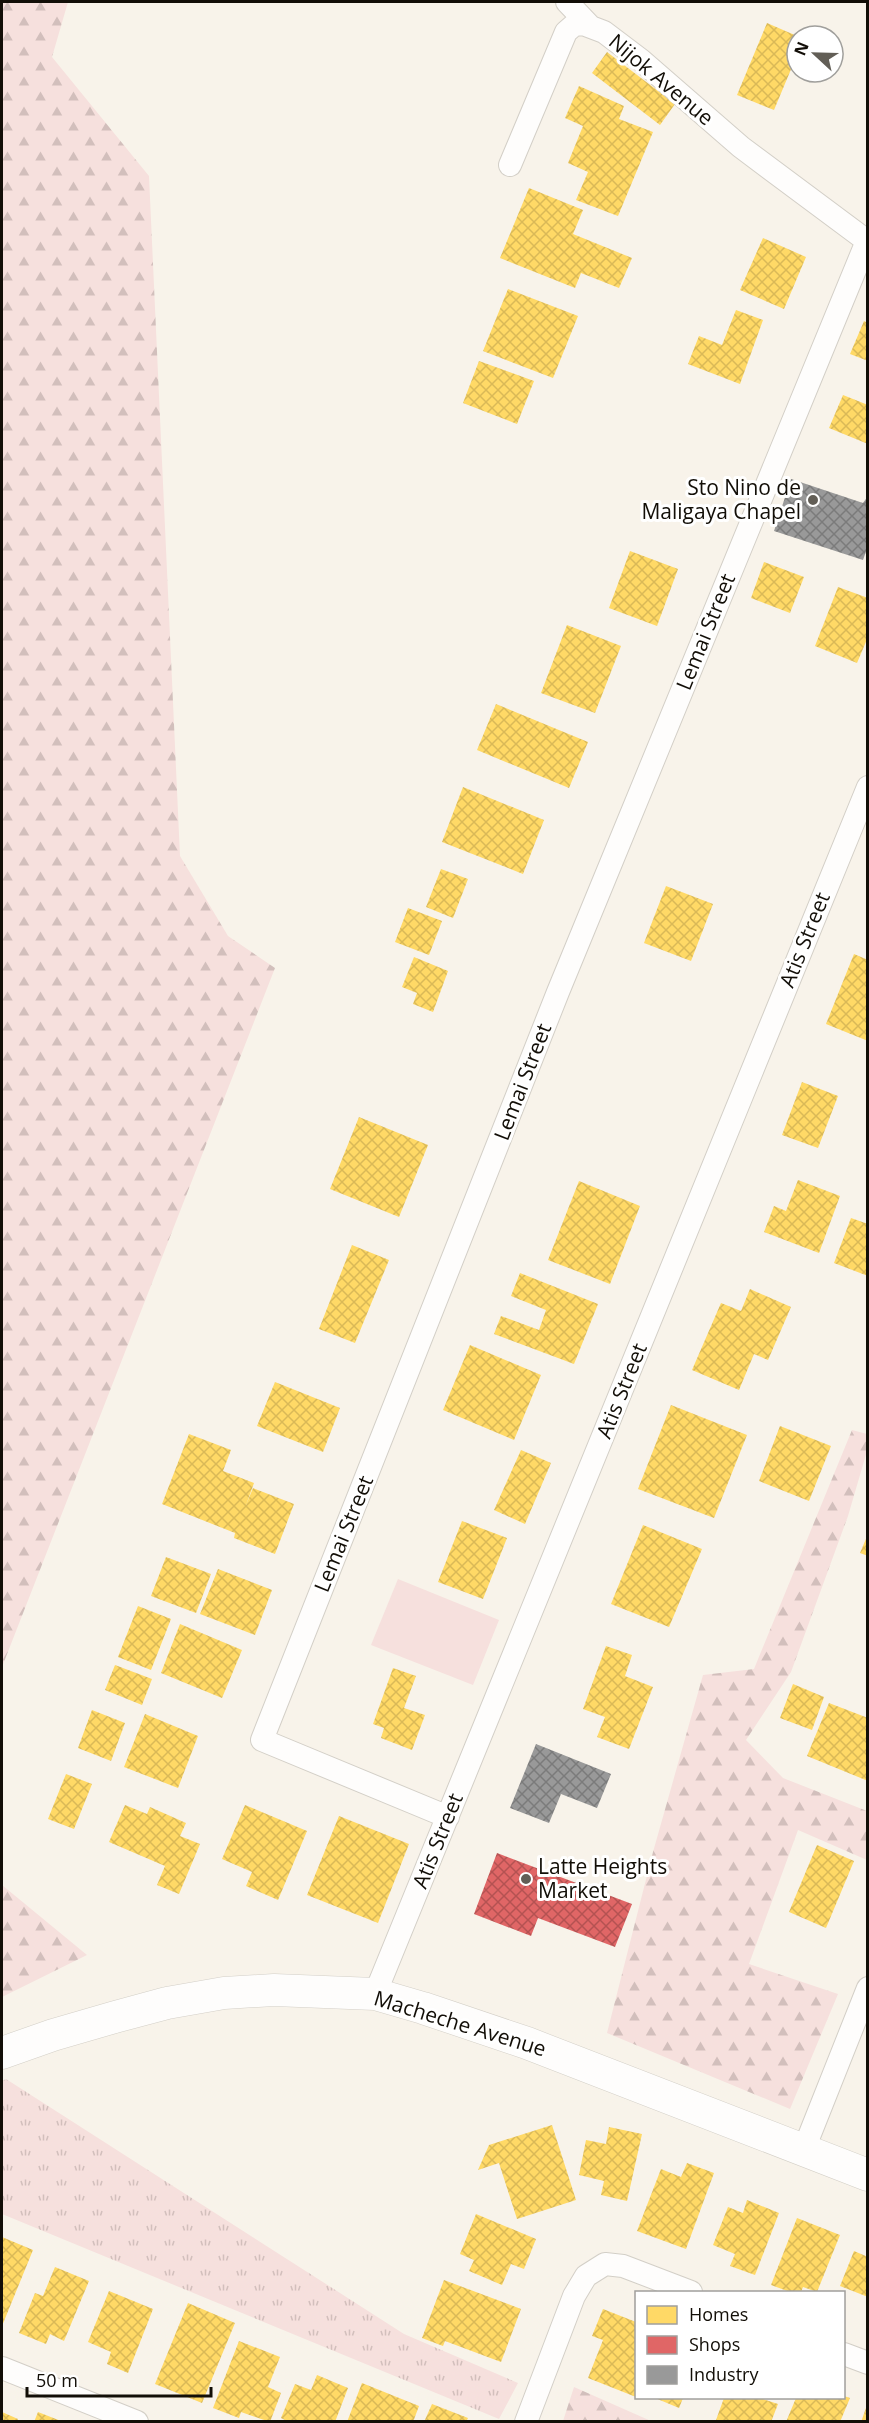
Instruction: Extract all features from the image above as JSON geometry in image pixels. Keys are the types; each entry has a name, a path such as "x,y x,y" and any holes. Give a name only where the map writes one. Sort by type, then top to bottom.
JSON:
{"main road":[{"name":"Macheche Avenue","path":"2,2053 53,2034 115,2017 167,2003 224,1993 274,1990 375,1994 527,2043 867,2175"}],"street":[{"path":"567,2 589,25"},
{"name":"Nijok Avenue","path":"510,165 566,32 574,25 589,25 604,32 641,60 741,147 867,241"},
{"name":"Lemai Street","path":"448,1817 262,1740 558,992 867,241"},
{"name":"Atis Street","path":"375,1994 867,787"},
{"path":"804,2149 867,1988"},
{"path":"526,2421 574,2296 586,2276 604,2264 623,2266 688,2291"},
{"path":"845,2355 867,2363"},
{"path":"2,2368 137,2421"}],"green space":[{"path":"2,2 68,2 52,57 149,176 180,856 228,936 275,968 2,1667"},
{"path":"852,1430 867,1434 867,1451 848,1516 791,1672 746,1740 783,1778 867,1811 867,1860 798,1830 749,1964 838,1994 790,2109 607,2033 653,1852 703,1675 754,1669"},
{"path":"398,1579 499,1620 473,1685 371,1645"},
{"path":"2,1885 87,1955 2,1997"},
{"path":"6,2079 404,2334 518,2383 499,2419 2,2214 2,2081"},
{"path":"574,2387 651,2421 563,2421"}],"building: Homes":[{"path":"767,23 785,31 785,84 774,110 737,95"},
{"path":"607,52 675,104 660,125 592,73"},
{"path":"579,86 624,106 619,119 653,132 618,216 576,200 588,172 568,163 583,126 565,118"},
{"path":"529,188 583,210 573,234 632,258 619,288 581,273 575,288 500,258"},
{"path":"763,238 806,257 784,309 740,290"},
{"path":"508,289 578,316 553,378 483,351"},
{"path":"736,310 763,320 740,384 688,364 699,336 722,345"},
{"path":"864,321 868,323 868,361 850,354"},
{"path":"479,361 534,381 517,424 463,403"},
{"path":"843,395 868,405 868,444 829,428"},
{"path":"630,551 678,569 657,626 609,608"},
{"path":"764,562 804,577 790,613 751,598"},
{"path":"838,587 868,598 868,637 857,663 815,646"},
{"path":"567,625 621,646 595,713 541,693"},
{"path":"496,704 588,742 569,788 477,750"},
{"path":"463,787 544,820 523,874 442,842"},
{"path":"441,869 468,879 453,918 426,907"},
{"path":"666,886 713,904 691,961 644,943"},
{"path":"408,908 442,921 429,955 395,942"},
{"path":"854,954 868,960 868,1041 826,1024"},
{"path":"414,957 448,971 433,1012 413,1004 417,993 402,987"},
{"path":"802,1082 838,1096 818,1148 782,1135"},
{"path":"359,1117 428,1145 399,1217 330,1189"},
{"path":"798,1180 840,1196 819,1253 764,1232 774,1206 786,1211"},
{"path":"579,1181 640,1206 610,1284 548,1260"},
{"path":"851,1218 868,1224 868,1276 834,1263"},
{"path":"352,1245 389,1260 355,1343 319,1329"},
{"path":"520,1273 598,1304 574,1364 494,1334 501,1316 539,1330 546,1310 511,1296"},
{"path":"750,1289 791,1307 768,1360 754,1354 739,1390 692,1370 721,1303 741,1311"},
{"path":"470,1345 541,1375 514,1440 443,1410"},
{"path":"275,1382 340,1408 323,1452 257,1426"},
{"path":"671,1405 747,1435 714,1518 638,1489"},
{"path":"780,1426 831,1446 809,1501 759,1481"},
{"path":"189,1434 231,1450 223,1471 254,1483 246,1505 253,1488 294,1504 275,1554 234,1538 235,1533 162,1504"},
{"path":"521,1450 551,1463 525,1524 494,1510"},
{"path":"462,1521 507,1538 483,1599 438,1582"},
{"path":"643,1525 702,1549 669,1627 611,1604"},
{"path":"868,1534 868,1556 860,1553"},
{"path":"166,1557 211,1574 196,1613 151,1596"},
{"path":"218,1569 272,1590 255,1635 200,1614"},
{"path":"138,1606 171,1619 151,1670 118,1657"},
{"path":"180,1624 242,1650 222,1698 161,1673"},
{"path":"606,1646 632,1655 625,1676 653,1687 629,1749 597,1737 605,1717 583,1709"},
{"path":"115,1665 152,1679 142,1705 105,1690"},
{"path":"393,1668 416,1676 404,1708 425,1715 412,1750 381,1738 384,1728 373,1724"},
{"path":"793,1684 824,1697 812,1730 780,1718"},
{"path":"829,1703 868,1718 868,1781 807,1756"},
{"path":"92,1710 125,1723 111,1761 78,1748"},
{"path":"145,1714 198,1736 178,1788 124,1767"},
{"path":"66,1774 92,1784 74,1829 48,1819"},
{"path":"125,1805 147,1814 150,1807 186,1823 180,1836 200,1844 179,1894 157,1885 165,1866 109,1842"},
{"path":"245,1805 307,1831 278,1900 246,1886 252,1872 222,1859"},
{"path":"339,1816 409,1844 378,1923 307,1895"},
{"path":"817,1845 854,1861 826,1928 789,1912"},
{"path":"552,2125 576,2200 517,2219 499,2163 478,2170 489,2145"},
{"path":"609,2127 642,2134 627,2201 601,2195 604,2181 579,2175 586,2140 606,2144"},
{"path":"687,2163 714,2173 686,2249 637,2231 661,2169 681,2177"},
{"path":"747,2200 779,2213 755,2275 730,2266 735,2254 713,2245 728,2207 743,2213"},
{"path":"476,2214 536,2239 524,2269 511,2264 502,2285 469,2271 474,2260 460,2254"},
{"path":"797,2218 840,2235 817,2291 803,2287 801,2291 787,2291 771,2285"},
{"path":"2,2237 33,2250 2,2326"},
{"path":"854,2251 868,2257 868,2297 840,2286"},
{"path":"55,2267 89,2281 64,2341 50,2334 46,2344 19,2333 35,2293 43,2296"},
{"path":"444,2280 521,2309 501,2362 445,2341 443,2346 422,2338"},
{"path":"109,2291 153,2309 128,2373 107,2364 111,2352 88,2342"},
{"path":"188,2303 235,2323 202,2403 155,2384"},
{"path":"603,2309 635,2322 635,2397 588,2378 603,2340 592,2336"},
{"path":"239,2341 280,2357 268,2387 281,2393 270,2422 241,2412 239,2418 213,2408"},
{"path":"317,2375 348,2388 335,2422 289,2422 281,2418 295,2384 311,2390"},
{"path":"362,2383 419,2406 413,2422 347,2422"},
{"path":"850,2398 840,2422 786,2422 796,2399"},
{"path":"657,2399 683,2399 679,2408"},
{"path":"724,2399 763,2399 778,2404 771,2422 719,2422 716,2420"},
{"path":"432,2404 468,2418 466,2422 424,2422"},
{"path":"867,2405 868,2422 861,2422"},
{"path":"2,2412 18,2419 17,2422 2,2422"},
{"path":"38,2412 61,2421 61,2422 34,2422"}],"building: Shops":[{"name":"Latte Heights Market","path":"497,1853 632,1904 615,1947 538,1918 531,1936 474,1914"}],"building: Industry":[{"path":"791,479 863,503 868,496 868,546 863,560 774,531"},
{"path":"536,1744 611,1774 597,1808 561,1794 549,1823 510,1808"}],"place":[{"name":"Sto Nino de Maligaya Chapel","path":"813,500"},
{"name":"Latte Heights Market","path":"526,1879"}]}
